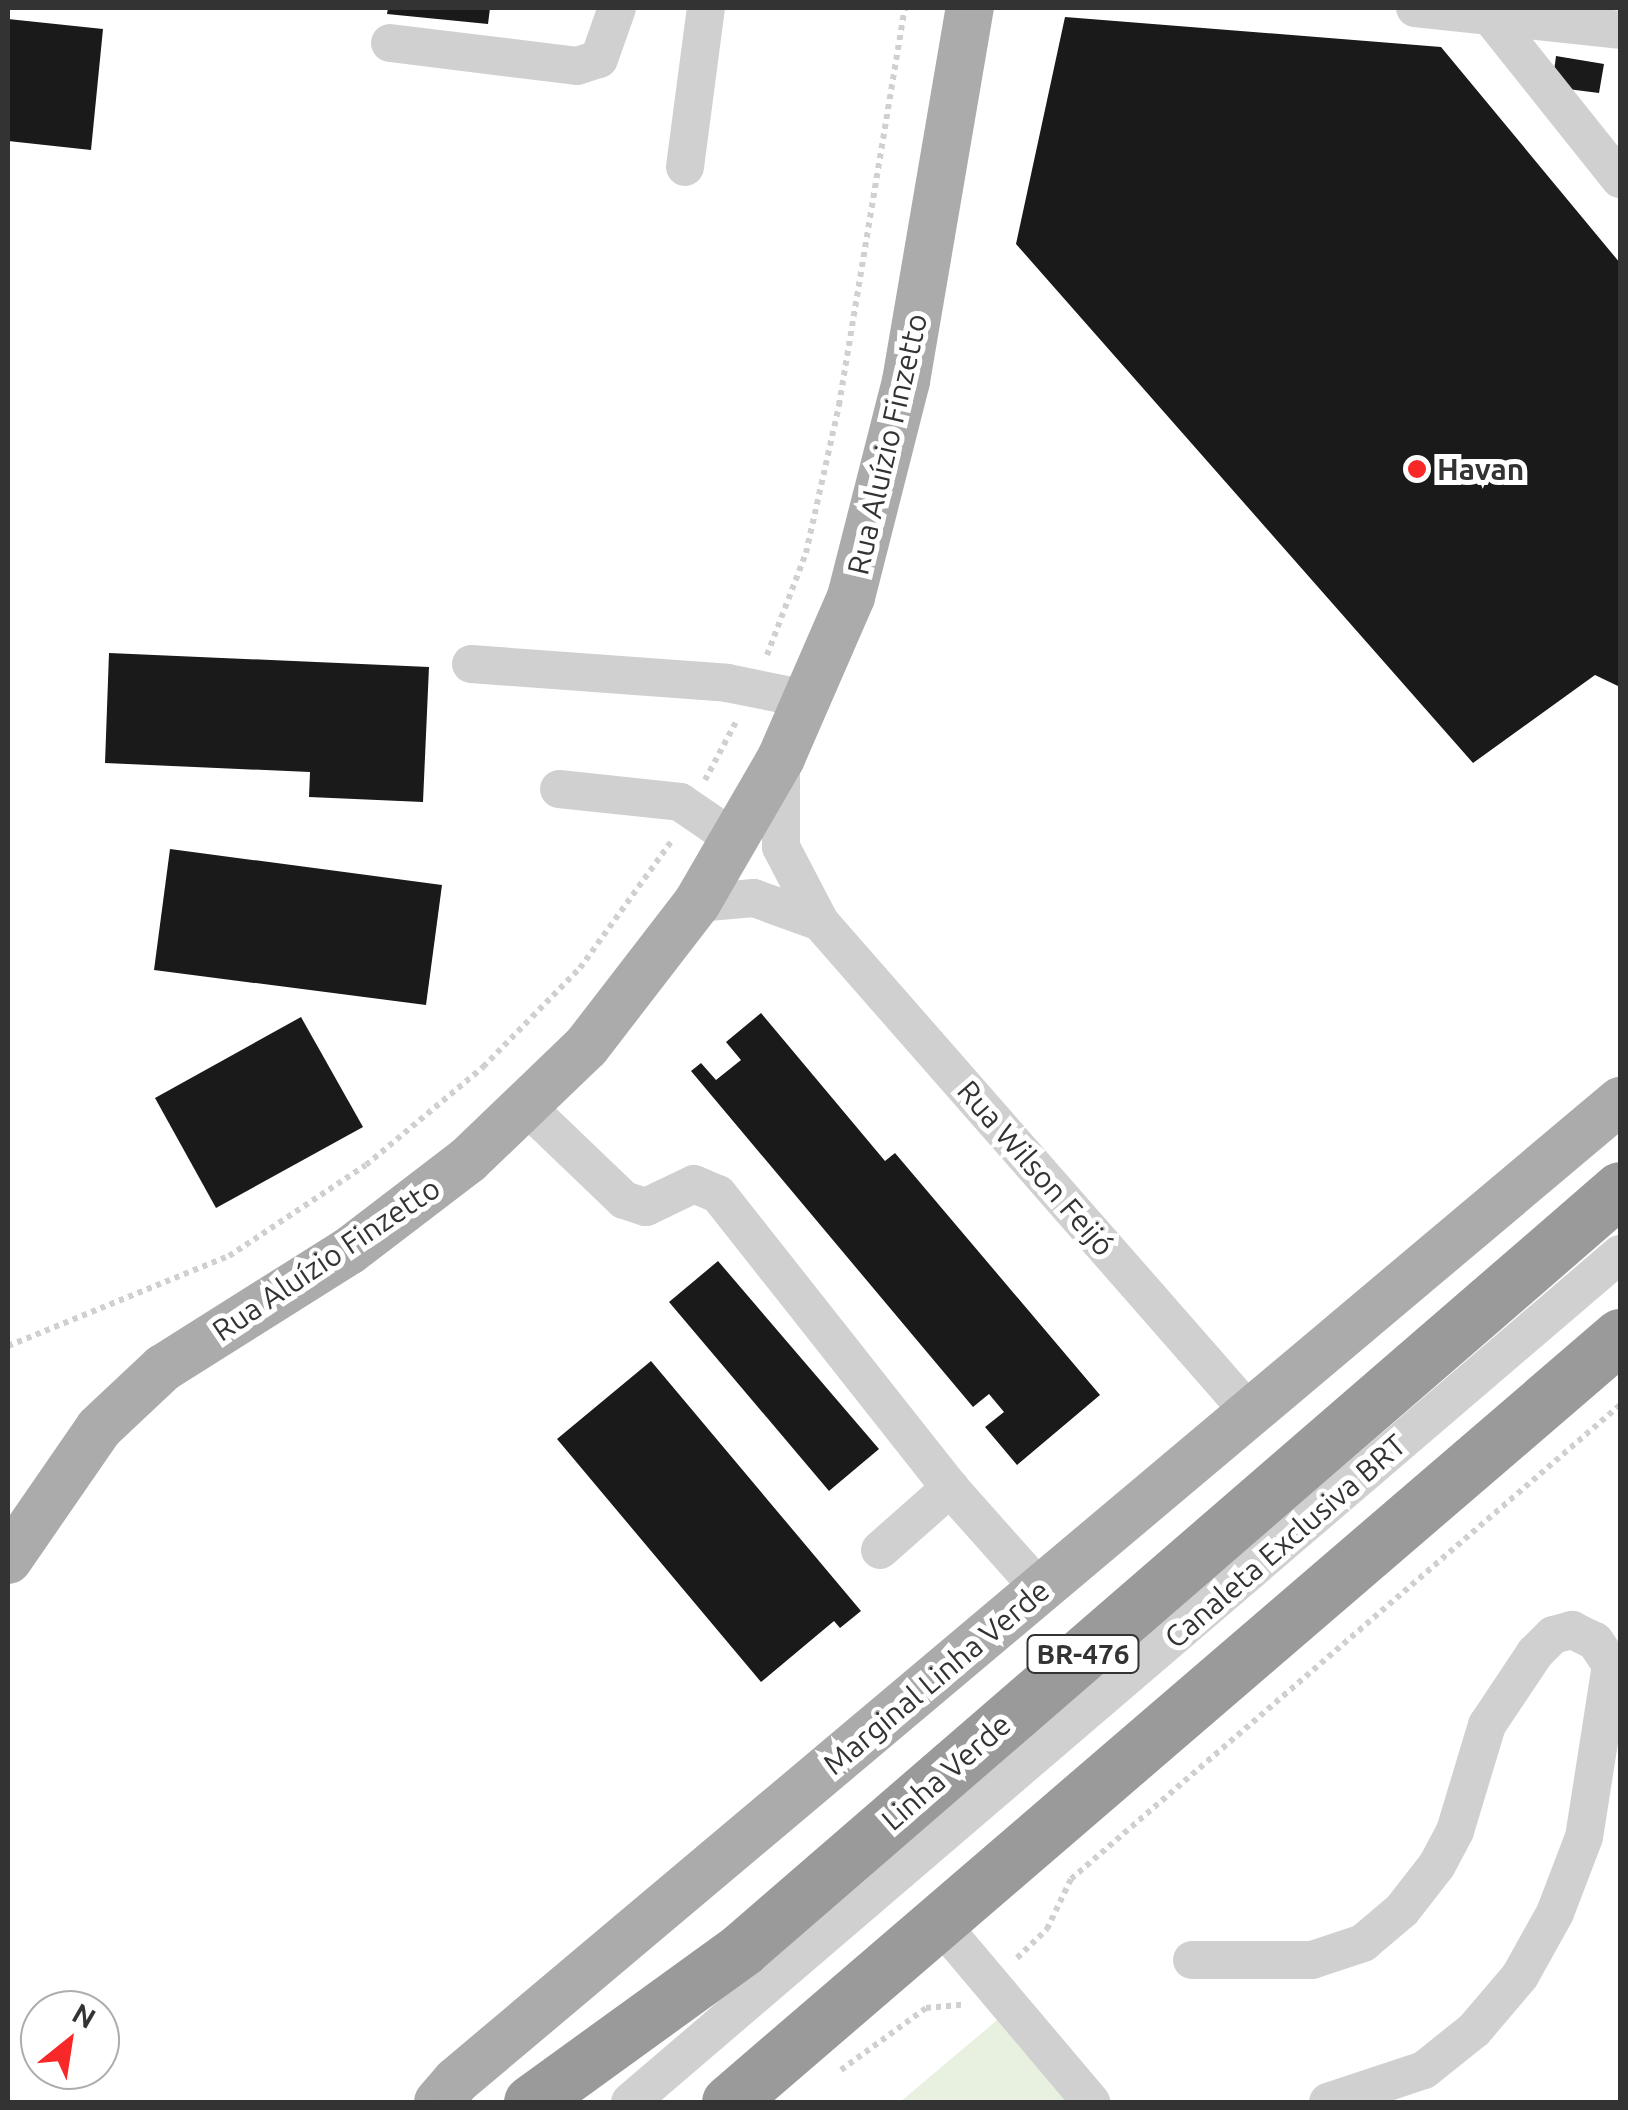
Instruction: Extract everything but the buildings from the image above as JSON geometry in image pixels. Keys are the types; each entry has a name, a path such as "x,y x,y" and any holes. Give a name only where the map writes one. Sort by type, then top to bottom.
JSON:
{"highway":[{"name":"Linha Verde","path":"532,2102 742,1949 1620,1190"},
{"path":"729,2102 1620,1336"}],"main road":[{"name":"Rua Aluízio Finzetto","path":"8,1560 99,1428 163,1368 349,1251 528,1108 586,1047 697,903 782,758 811,700 879,502 970,8"},
{"name":"Marginal Linha Verde","path":"438,2102 456,2081 1620,1101"}],"street":[{"path":"390,44 577,66 599,59 617,8"},
{"path":"685,168 706,8"},
{"path":"1414,8 1620,30"},
{"path":"1489,16 1620,179"},
{"path":"472,664 728,683 811,700"},
{"name":"Rua Wilson Feijó","path":"782,758 781,847 820,922 1251,1414"},
{"path":"558,788 680,802 734,838"},
{"name":"Rua Wilson Feijó","path":"697,903 754,898 820,922"},
{"path":"528,1108 624,1200 646,1207 694,1184 718,1194 950,1488 1040,1590"},
{"name":"Canaleta Exclusiva BRT","path":"630,2102 1620,1254"},
{"path":"880,1550 950,1488"},
{"path":"1192,1960 1312,1960 1363,1942 1402,1910 1437,1864 1455,1831 1487,1725 1535,1653 1553,1635 1572,1630 1595,1641 1616,1665 1584,1837 1555,1913 1520,1976 1474,2030 1424,2070 1328,2102"},
{"path":"938,1922 1091,2102"}],"path":[{"path":"1048,1929 1072,1879 1620,1405"},
{"path":"826,2082 926,2008 961,2006"}],"green space":[{"path":"1002,2016 1076,2102 900,2102"}],"place":[{"name":"Havan","path":"1417,469"}]}
